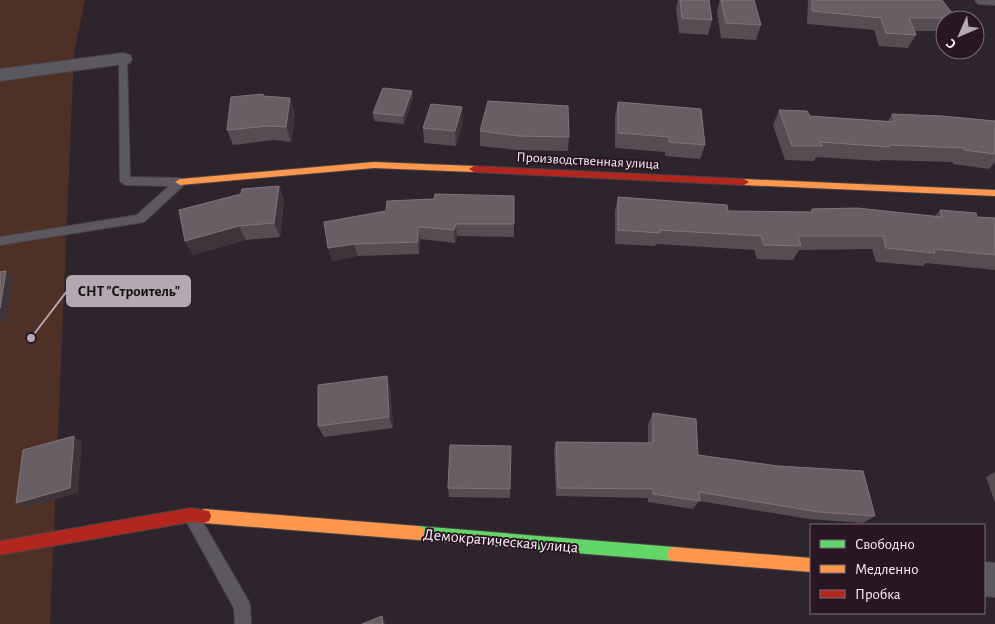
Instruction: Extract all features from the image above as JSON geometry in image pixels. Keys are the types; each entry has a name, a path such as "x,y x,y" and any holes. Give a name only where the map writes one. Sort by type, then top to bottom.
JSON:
{"street":[{"path":"984,0 995,0"},
{"path":"0,75 123,59"},
{"name":"Производственная улица","path":"180,182 374,165 995,193"},
{"name":"Демократическая улица","path":"0,548 191,514 810,565"}],"lane":[{"path":"123,59 126,180 180,182"},
{"path":"0,242 140,218 180,182"},
{"path":"191,514 242,606 243,624"}],"shaded area":[{"path":"0,0 85,0 74,53 50,624 0,624"}],"building":[{"path":"680,0 709,0 712,20 682,18"},
{"path":"721,0 754,0 761,25 726,23"},
{"path":"812,0 942,0 950,10 935,10 935,18 909,18 916,35 886,33 881,18 812,11"},
{"path":"383,88 412,91 403,116 373,113"},
{"path":"263,94 263,96 290,98 286,127 269,126 227,130 231,97"},
{"path":"488,101 568,106 569,137 518,136 480,131"},
{"path":"618,102 701,109 705,145 669,142 669,137 618,133"},
{"path":"431,104 462,107 455,131 423,128"},
{"path":"779,110 807,111 810,116 895,122 892,114 995,121 995,154 964,150 964,148 889,145 889,147 820,142 822,146 792,146"},
{"path":"279,186 274,223 239,226 185,241 179,210 241,194 242,189"},
{"path":"435,194 514,196 514,224 456,224 454,230 418,227 418,242 354,244 328,248 324,222 386,211 387,201 434,199"},
{"path":"618,197 727,205 728,211 813,212 812,209 857,208 942,217 940,210 976,213 977,217 995,218 995,255 934,249 935,253 886,248 883,236 798,236 801,246 764,245 761,236 659,230 660,233 618,230"},
{"path":"6,271 0,308 0,272"},
{"path":"387,376 389,417 318,426 318,385"},
{"path":"653,413 696,419 698,455 778,466 863,471 875,516 819,512 699,492 700,501 653,494 653,489 558,488 556,442 653,443"},
{"path":"74,436 70,488 16,503 23,450"},
{"path":"450,445 511,446 510,489 448,488"},
{"path":"382,616 383,624 362,624"}],"traffic: fast":[{"path":"418,533 674,554"}],"traffic: slow":[{"path":"180,182 374,165 474,169"},
{"path":"744,182 995,193"},
{"path":"204,516 418,533"},
{"path":"674,554 810,565"}],"traffic: jam":[{"path":"474,169 744,182"},
{"path":"0,548 191,515 204,516"}],"place":[{"name":"СНТ \"Строитель\"","path":"31,338"}]}
